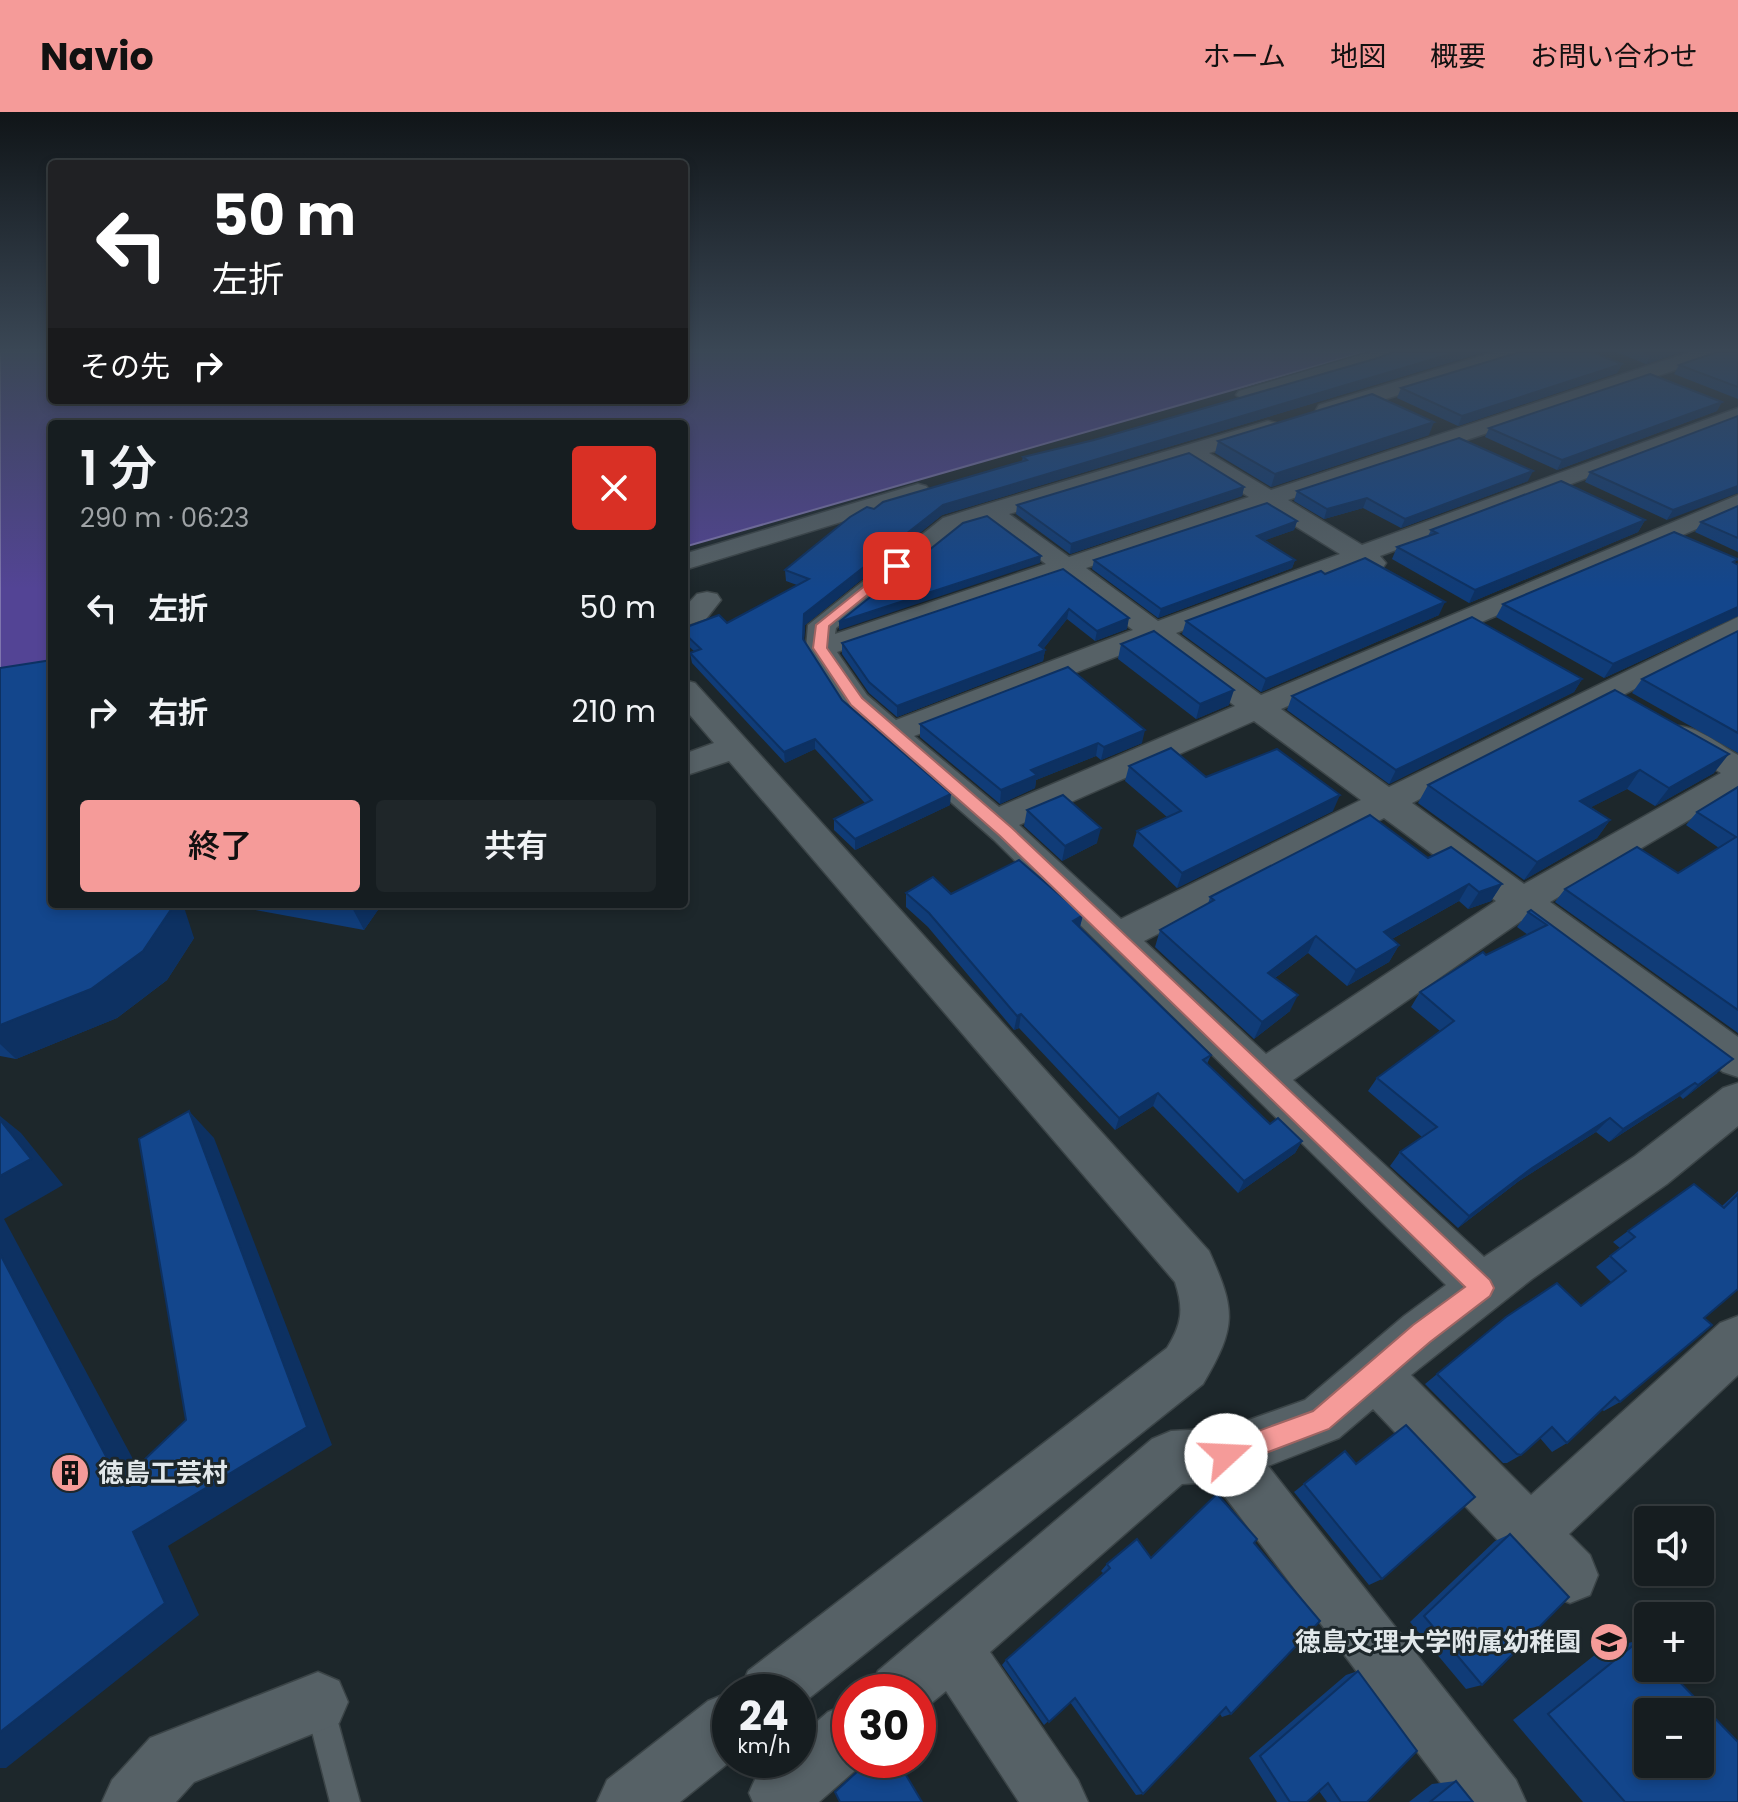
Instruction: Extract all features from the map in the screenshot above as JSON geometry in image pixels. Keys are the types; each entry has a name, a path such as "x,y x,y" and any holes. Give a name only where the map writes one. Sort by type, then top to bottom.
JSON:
{"street":[{"path":"1258,431 952,523 822,625 820,648 856,702 995,822 1482,1288"},
{"path":"1444,431 1483,449"},
{"path":"820,648 1471,431"},
{"path":"892,733 1687,431"},
{"path":"1190,451 1400,578"},
{"path":"1526,469 1582,495"},
{"path":"688,561 918,491"},
{"path":"995,822 1738,502"},
{"path":"990,511 1738,1060"},
{"path":"1637,520 1694,546"},
{"path":"688,616 696,613 707,600"},
{"path":"1441,601 1495,631"},
{"path":"1116,938 1738,625"},
{"path":"688,694 1192,1267 1207,1306 1205,1335 1185,1366 792,1674"},
{"path":"1658,723 1738,769"},
{"path":"688,765 735,747"},
{"path":"1262,1079 1522,902 1738,777"},
{"path":"920,1674 1171,1458 1226,1455 1321,1420 1482,1288 1651,1170 1738,1101"},
{"path":"1530,1533 1738,1341"},
{"path":"1375,1374 1570,1575"},
{"path":"1226,1455 1494,1802"},
{"path":"951,1647 1056,1802"},
{"path":"134,1802 172,1760 318,1702"},
{"path":"629,1802 712,1737"},
{"path":"786,1802 781,1793 832,1749"}],"lane":[{"path":"318,1702 345,1802"}],"shaded area":[{"path":"0,431 48,431 48,663 0,671"},
{"path":"688,431 1090,431 688,546"}],"building":[{"path":"1126,431 1192,431 943,505 804,614 803,639 842,700 951,794 855,839 834,819 872,800 815,739 784,752 690,653 701,649 688,637 688,627 719,615 727,623 809,579 785,570 850,517 867,507 874,509 883,502 1027,460 1023,457"},
{"path":"1251,431 1407,431 1275,474 1218,441"},
{"path":"1496,431 1642,431 1562,460"},
{"path":"1699,431 1738,431 1738,486 1673,510 1590,472"},
{"path":"1459,438 1533,471 1405,519 1367,498 1327,509 1297,491"},
{"path":"1189,453 1244,487 1071,544 1017,505"},
{"path":"1561,481 1645,520 1475,590 1397,547 1437,533 1431,530"},
{"path":"1267,503 1297,521 1257,536 1295,560 1161,609 1094,560"},
{"path":"1738,506 1738,538 1701,522"},
{"path":"987,516 1041,556 839,622 963,523"},
{"path":"1674,532 1738,559 1733,562 1738,565 1738,607 1613,664 1503,604"},
{"path":"1365,558 1445,602 1266,679 1186,621 1321,571 1325,574"},
{"path":"1063,569 1129,618 1097,631 1069,609 1039,645 1045,650 897,706 869,682 842,643"},
{"path":"1472,617 1582,679 1396,770 1292,696"},
{"path":"1154,631 1234,690 1200,704 1121,644"},
{"path":"1738,631 1738,733 1642,679"},
{"path":"48,661 48,908 172,908 143,951 91,989 0,1025 0,668"},
{"path":"1068,667 1145,730 1104,747 1098,743 1031,770 1037,775 1001,790 920,724"},
{"path":"1615,690 1729,754 1669,788 1640,770 1580,801 1610,820 1537,862 1428,785"},
{"path":"1171,748 1206,777 1277,749 1340,795 1182,873 1137,831 1181,811 1129,766"},
{"path":"1738,787 1738,1010 1565,889 1637,847 1678,873 1736,837 1697,812"},
{"path":"1063,795 1101,828 1065,846 1027,810"},
{"path":"1370,815 1428,858 1451,847 1502,884 1479,892 1469,884 1384,932 1399,945 1356,970 1316,936 1268,973 1298,995 1262,1022 1160,930 1214,900 1210,897"},
{"path":"1019,860 1083,915 1073,921 1211,1055 1203,1060 1270,1124 1278,1118 1302,1141 1244,1181 1158,1093 1119,1118 1021,1014 1017,1016 929,913 906,893 933,877 951,894"},
{"path":"1531,910 1733,1059 1698,1085 1695,1083 1623,1129 1610,1118 1532,1168 1469,1216 1400,1152 1437,1127 1377,1078 1454,1021 1420,992 1483,952 1486,955 1547,925 1528,912"},
{"name":"徳島工芸村","path":"189,1111 307,1427 133,1532 165,1603 0,1732 0,1254 120,1483 186,1420 139,1139"},
{"path":"0,1120 31,1159 0,1176"},
{"path":"1694,1184 1724,1208 1738,1194 1738,1289 1704,1318 1712,1325 1620,1402 1615,1397 1567,1443 1552,1427 1521,1455 1517,1454 1437,1374 1506,1317 1557,1283 1581,1306 1626,1271 1610,1256 1635,1237 1628,1231"},
{"path":"1406,1425 1475,1497 1382,1579 1304,1484 1345,1451 1356,1464"},
{"path":"1217,1494 1257,1539 1254,1543 1320,1621 1231,1714 1226,1707 1143,1794 1075,1698 1049,1722 1006,1660 1110,1568 1107,1564 1137,1539 1151,1558"},
{"path":"1510,1534 1569,1597 1482,1685 1424,1616"},
{"path":"1634,1645 1634,1682 1680,1682 1695,1698 1634,1698 1634,1778 1714,1778 1714,1717 1738,1742 1738,1802 1625,1802 1548,1714"},
{"path":"1358,1671 1417,1751 1367,1802 1341,1802 1328,1783 1307,1802 1290,1802 1260,1756"},
{"path":"850,1778 908,1778 922,1802 840,1802 835,1792"},
{"path":"1456,1781 1473,1802 1430,1802"}],"place":[{"name":"徳島工芸村","path":"70,1473"},
{"name":"徳島文理大学附属幼稚園","path":"1609,1642"}],"route":[{"path":"897,566 822,625 820,648 856,702 1006,832 1482,1288 1421,1333 1321,1420 1226,1455"}]}
